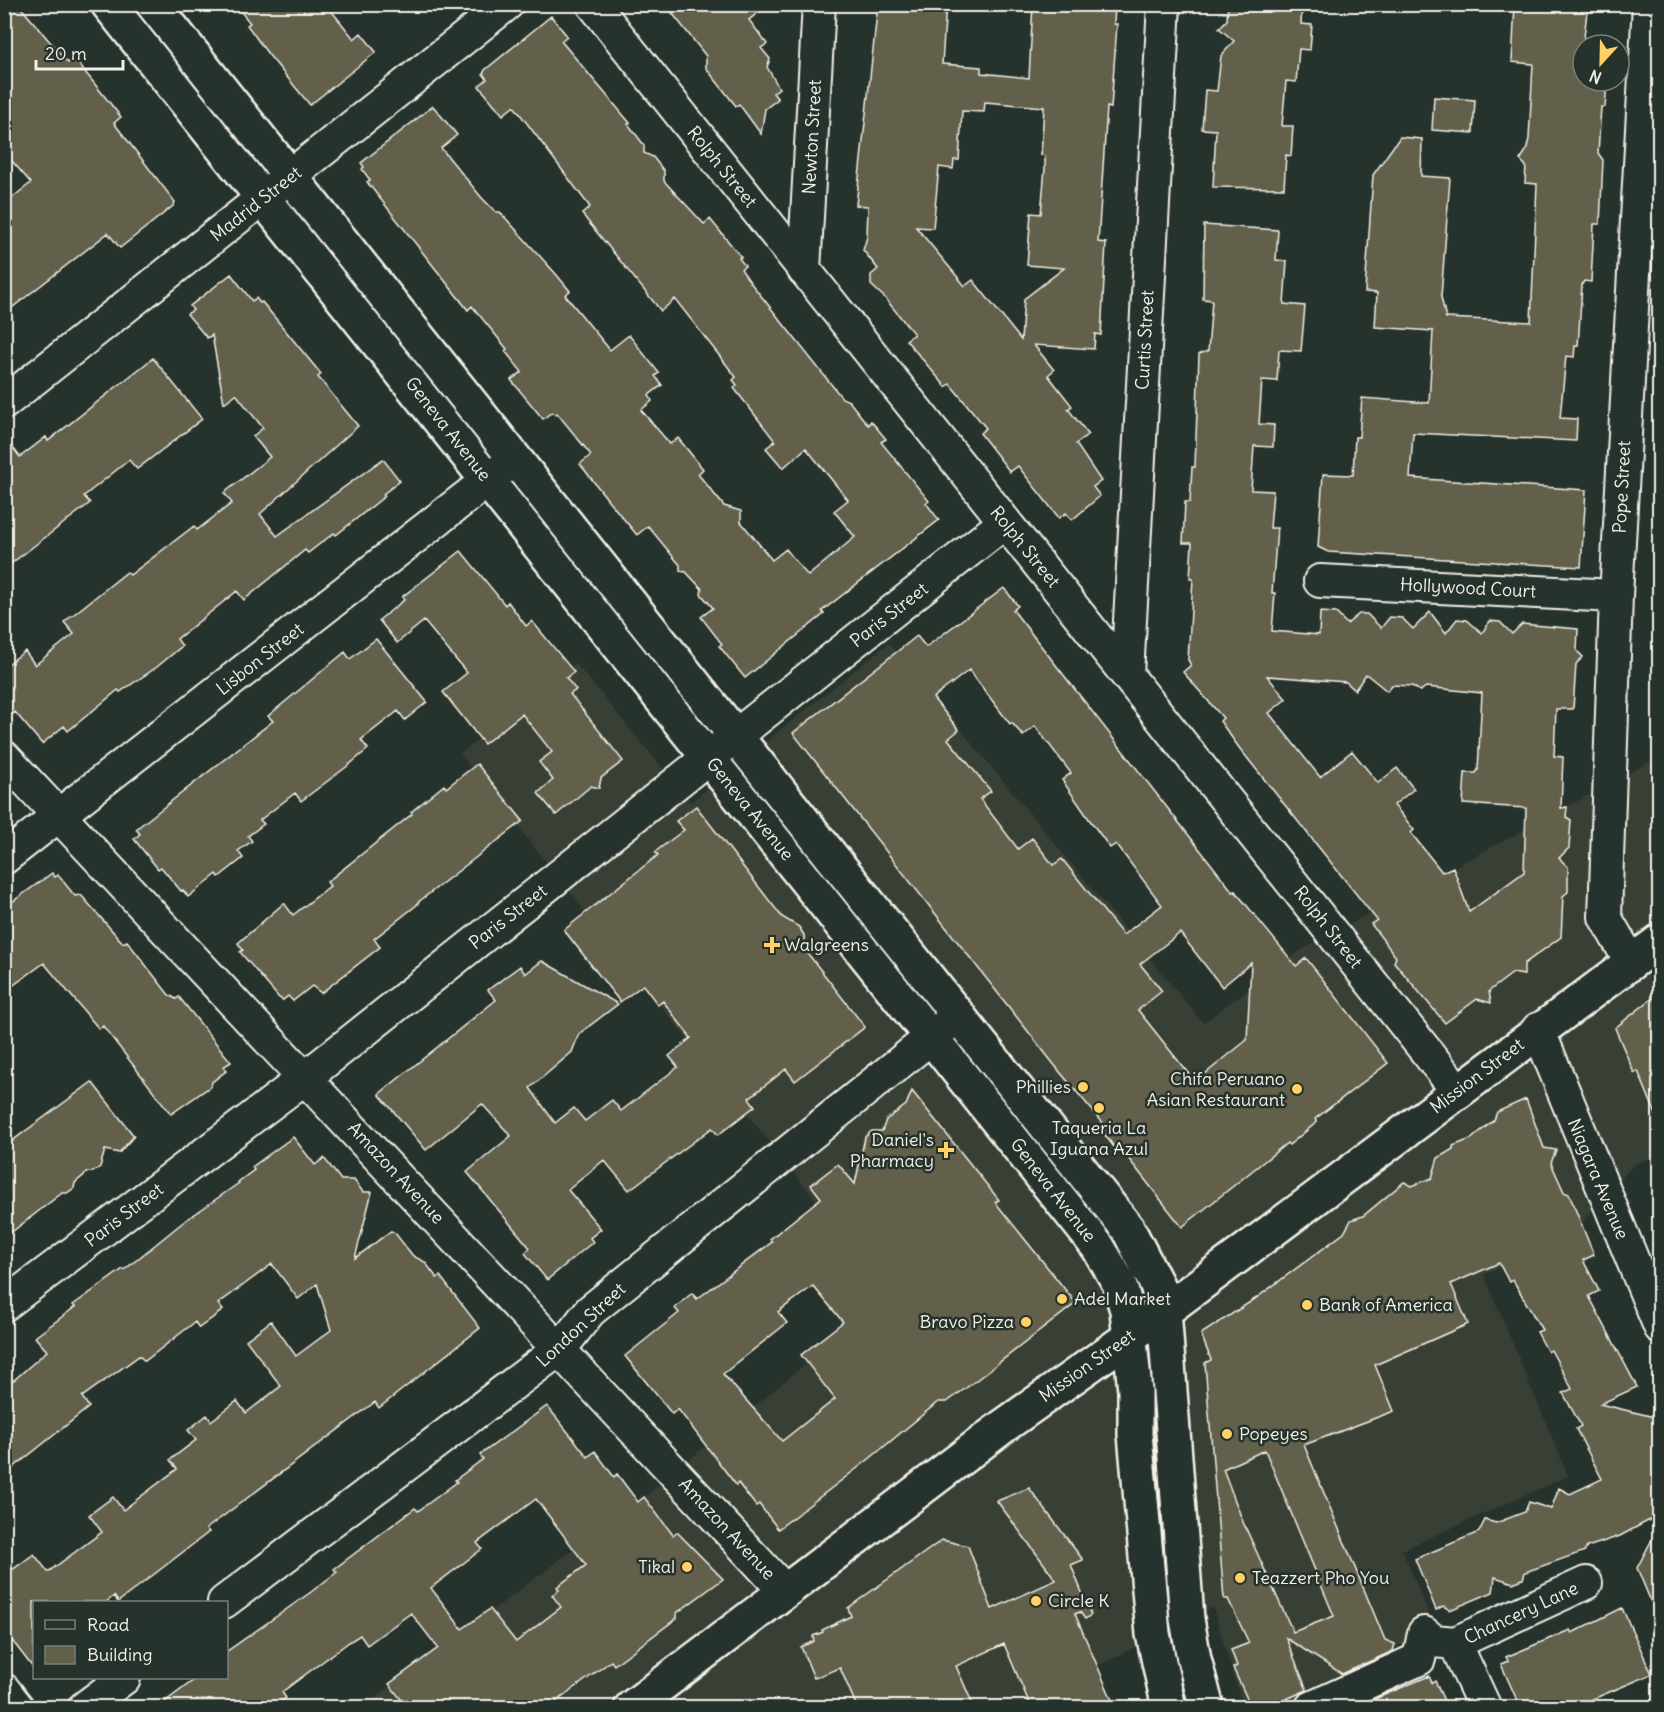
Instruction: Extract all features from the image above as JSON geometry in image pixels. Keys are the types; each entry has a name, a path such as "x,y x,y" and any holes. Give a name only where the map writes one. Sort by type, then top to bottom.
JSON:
{"main road":[{"name":"Geneva Avenue","path":"108,4 1098,1247 1119,1283 1131,1336 1135,1434 1154,1634 1169,1707"},
{"name":"Geneva Avenue","path":"153,4 1128,1229 1157,1285 1164,1310 1185,1598 1194,1659 1207,1707"},
{"name":"Mission Street","path":"631,1707 1005,1425 1131,1336 1538,1029 1659,941"}],"street":[{"name":"Madrid Street","path":"4,403 507,4"},
{"name":"Rolph Street","path":"593,4 1457,1090"},
{"name":"Newton Street","path":"804,270 819,4"},
{"name":"Curtis Street","path":"1127,675 1164,4"},
{"name":"Pope Street","path":"1631,962 1605,917 1616,596 1648,212 1649,4"},
{"name":"Lisbon Street","path":"4,858 515,459"},
{"name":"Paris Street","path":"4,1305 306,1077 1005,522"},
{"name":"Hollywood Court","path":"1320,581 1616,596"},
{"name":"Amazon Avenue","path":"4,757 561,1348 785,1591"},
{"name":"London Street","path":"225,1601 561,1348 590,1311 959,1014"},
{"name":"Niagara Avenue","path":"1538,1029 1659,1327"},
{"name":"Chancery Lane","path":"1485,1707 1455,1644 1586,1583"},
{"path":"1311,1707 1419,1659 1424,1633 1434,1641 1455,1644"},
{"path":"84,1707 121,1679"},
{"path":"4,1690 18,1707"}],"shaded area":[{"path":"889,643 1203,1023 1302,950 1659,757 1659,1154 1633,1165 1579,1226 1484,1275 1568,1476 1402,1550 1434,1627 1285,1707 1243,1707 1213,1607 1018,1707 362,1708 644,1497 891,1294 460,754 575,663 691,802"}],"building":[{"path":"4,4 18,4 68,63 74,58 121,117 114,123 175,202 120,248 108,233 4,314 4,204 31,183 4,152"},
{"path":"235,4 326,4 354,39 361,33 376,52 310,105 268,54 247,25 250,23"},
{"path":"665,4 769,4 749,20 767,44 761,48 770,59 767,67 779,88 773,93 778,99 765,109 761,134 739,104 736,106 706,68 706,56"},
{"path":"878,4 946,4 942,64 981,67 981,73 1029,78 1033,4 1115,4 1114,24 1117,24 1111,108 1107,107 1098,242 1106,243 1101,335 1095,334 1094,349 1034,345 1054,370 1048,375 1072,406 1068,409 1088,434 1076,444 1101,481 1093,487 1100,496 1072,520 1066,513 1059,518 1018,466 1010,472 980,433 986,428 950,384 946,387 906,340 914,334 885,298 871,285 871,275 878,269 863,250 867,237 868,206 856,205","holes":["985,102 1044,107 1041,155 1045,156 1045,168 1041,214 1031,213 1027,265 1064,268 1024,299 1021,340 973,280 965,286 916,227 933,228 939,167 953,169 954,160 959,160 962,111 984,112"]},
{"path":"1228,4 1302,4 1301,24 1312,25 1310,50 1299,49 1296,82 1286,81 1282,126 1293,126 1291,156 1286,155 1284,188 1213,187 1216,130 1202,129 1205,90 1217,91 1221,56 1234,41 1219,28 1227,20"},
{"path":"1515,4 1588,4 1584,33 1571,33 1571,93 1606,93 1605,107 1601,107 1598,153 1603,160 1600,224 1594,224 1591,282 1584,281 1582,285 1578,346 1575,346 1574,357 1566,356 1560,418 1577,419 1576,441 1413,433 1410,478 1586,490 1581,567 1328,552 1318,547 1323,474 1353,475 1355,437 1359,437 1362,398 1429,403 1433,331 1375,327 1377,293 1365,292 1373,175 1400,137 1422,139 1421,176 1450,178 1441,297 1446,318 1531,322 1537,184 1525,183 1526,166 1520,160 1526,151 1529,139 1533,64 1512,62"},
{"path":"551,16 567,36 561,41 630,123 628,124 644,145 644,153 653,157 664,171 664,181 704,224 710,219 741,257 739,258 745,266 741,269 750,282 842,398 849,401 868,425 871,421 886,439 881,442 929,501 926,503 939,520 822,611 824,614 745,678 719,646 722,644 701,617 713,608 701,594 702,589 686,572 680,571 680,565 648,526 637,535 608,500 580,464 591,455 557,413 555,415 552,412 543,419 511,380 522,372 505,351 507,349 472,306 468,310 367,182 370,180 362,169 364,167 361,163 433,106 457,135 441,148 482,198 496,212 500,212 556,274 570,291 565,295 610,350 629,335 659,373 655,376 662,385 649,395 652,401 641,410 670,444 678,438 703,469 698,474 724,506 741,511 741,522 772,560 786,549 808,576 855,537 834,511 848,500 806,448 783,468 766,448 775,441 734,388 737,385 733,380 736,377 675,299 661,311 582,214 590,207 514,106 503,115 479,86 487,79 483,74 485,70"},
{"path":"1434,97 1475,100 1473,133 1432,130"},
{"path":"1204,225 1278,230 1276,260 1287,261 1284,304 1305,306 1301,351 1279,350 1277,381 1262,380 1259,424 1274,425 1273,447 1254,446 1251,490 1273,491 1270,528 1277,528 1272,593 1275,593 1272,631 1319,635 1320,612 1336,613 1347,624 1359,614 1367,614 1381,628 1390,617 1402,618 1413,629 1430,612 1446,633 1457,619 1467,620 1482,633 1490,621 1500,622 1512,634 1522,624 1578,629 1577,651 1583,657 1576,664 1573,709 1556,709 1554,756 1563,757 1561,808 1567,807 1566,817 1571,820 1569,848 1559,858 1568,867 1568,892 1563,896 1561,937 1524,964 1524,975 1513,973 1489,991 1491,1003 1477,999 1445,1023 1394,962 1396,957 1371,924 1377,920 1240,749 1220,721 1223,718 1183,672 1191,665 1188,660 1193,579 1190,579 1192,543 1183,543 1185,502 1190,502 1192,467 1195,467 1199,354 1208,351 1212,300 1203,299","holes":["1366,674 1387,691 1392,685 1412,686 1420,691 1426,687 1482,693 1478,770 1476,773 1465,773 1463,804 1526,808 1524,872 1469,912 1453,867 1442,872 1411,833 1414,830 1394,805 1414,789 1397,768 1378,783 1352,751 1320,777 1269,713 1286,699 1267,676 1346,682 1355,690"]},
{"path":"231,274 252,301 256,298 260,303 262,302 321,374 318,377 358,426 260,514 277,536 383,459 400,481 336,535 334,533 308,553 305,550 244,600 237,591 177,639 182,646 157,667 120,692 118,690 68,731 64,726 42,744 15,712 4,721 4,667 25,651 35,665 74,634 64,622 127,572 130,575 194,526 197,530 232,503 224,493 270,457 253,436 263,428 236,394 224,403 212,335 207,338 187,314 193,310 190,306"},
{"path":"153,358 202,419 137,469 129,460 84,496 90,503 4,569 4,436 20,457 46,437 48,441"},
{"path":"461,551 505,605 508,602 526,626 532,621 574,672 566,678 576,690 570,694 623,761 601,778 599,788 591,786 556,815 538,793 553,780 539,762 552,752 522,714 484,744 443,692 467,673 424,621 397,643 379,620 404,600 402,597"},
{"path":"1004,588 1018,606 1013,610 1233,892 1235,891 1296,966 1306,958 1388,1063 1315,1119 1317,1122 1289,1145 1287,1143 1182,1227 1121,1149 1115,1148 1100,1129 1103,1123 1060,1072 793,733 917,636 926,647","holes":["969,670 1010,724 1012,723 1023,736 1035,726 1071,773 1062,780 1089,819 1110,848 1116,844 1162,905 1123,935 1062,859 1053,865 1032,838 1018,849 980,799 991,791 948,739 959,730 933,698","1180,933 1222,987 1251,963 1247,1040 1195,1082 1138,1010 1162,991 1140,964"]},
{"path":"376,639 427,702 405,720 398,711 361,740 368,749 349,765 301,801 295,793 260,820 264,824 248,836 252,841 238,851 243,858 219,877 217,874 188,897 161,867 158,869 134,839 140,834 136,829 273,721 268,716 345,652 350,659"},
{"path":"477,764 523,821 374,939 380,947 321,993 312,986 293,1001 288,996 283,1000 279,998 240,952 243,950 238,943 284,903 293,915 330,886 327,882 412,814 411,812 444,785 446,788"},
{"path":"696,806 782,917 799,927 804,935 805,950 865,1027 795,1081 786,1069 749,1098 755,1106 718,1135 712,1128 629,1190 604,1160 568,1190 601,1229 590,1238 593,1242 547,1280 525,1253 530,1248 467,1172 511,1136 482,1104 426,1150 379,1094 496,1000 488,990 520,966 525,974 542,961 618,1004 579,1034 572,1052 530,1088 555,1123 574,1108 585,1121 612,1100 621,1111 678,1067 669,1056 691,1038 663,1001 658,1005 643,985 620,1002 564,930 658,855 655,852 684,830 676,821"},
{"path":"52,873 55,877 58,875 75,896 81,895 123,943 127,941 169,995 176,999 179,997 231,1062 223,1067 226,1071 212,1082 211,1086 171,1114 103,1026 99,1029 44,963 4,992 4,908"},
{"path":"1659,993 1659,1122 1638,1071 1634,1073 1615,1028"},
{"path":"92,1082 134,1136 119,1153 105,1150 100,1167 93,1172 88,1172 75,1183 74,1188 67,1193 62,1193 4,1238 4,1147"},
{"path":"912,1091 999,1200 995,1202 1076,1303 947,1402 938,1402 868,1460 778,1529 759,1504 756,1506 738,1483 736,1485 678,1409 672,1414 625,1356 679,1313 675,1308 692,1293 697,1299 772,1242 770,1239 821,1198 811,1185 838,1164 855,1184 865,1137 872,1131 882,1131 886,1120 906,1105","holes":["813,1286 843,1322 801,1355 835,1399 782,1441 723,1374 787,1323 778,1312"]},
{"path":"1526,1099 1544,1148 1556,1150 1551,1163 1564,1192 1569,1194 1594,1255 1583,1260 1599,1291 1589,1296 1637,1387 1600,1404 1654,1417 1659,1427 1659,1515 1620,1536 1587,1547 1585,1551 1525,1572 1523,1579 1513,1583 1495,1577 1493,1592 1450,1610 1443,1606 1436,1610 1415,1559 1479,1532 1485,1520 1496,1523 1525,1512 1529,1502 1551,1509 1559,1488 1570,1494 1602,1479 1576,1429 1581,1426 1563,1393 1572,1389 1551,1350 1548,1352 1537,1332 1542,1330 1513,1280 1509,1282 1499,1263 1451,1284 1468,1324 1375,1365 1394,1411 1304,1445 1385,1640 1395,1644 1393,1651 1342,1674 1286,1638 1307,1690 1268,1707 1251,1707 1233,1668 1237,1666 1231,1650 1249,1643 1228,1599 1224,1599 1205,1363 1211,1360 1201,1334 1255,1299 1344,1233 1351,1220 1363,1216 1404,1182 1412,1186 1432,1178 1438,1158 1453,1149 1453,1146 1471,1139 1494,1120 1497,1112","holes":["1265,1450 1334,1616 1293,1632 1243,1522 1223,1469"]},
{"path":"293,1137 315,1165 324,1158 341,1180 354,1180 363,1192 372,1192 355,1258 391,1231 395,1233 413,1256 425,1262 437,1278 440,1276 480,1328 379,1408 375,1402 206,1529 209,1532 119,1601 114,1596 107,1601 33,1601 33,1668 4,1630 4,1576 34,1554 48,1572 102,1532 89,1515 113,1497 123,1510 177,1469 170,1460 196,1440 188,1430 207,1415 211,1421 237,1401 246,1413 281,1386 246,1340 271,1321 296,1356 331,1330 317,1284 298,1299 272,1264 218,1304 223,1310 199,1328 195,1322 145,1361 139,1356 82,1397 89,1407 4,1475 4,1381 14,1380 47,1351 35,1337 75,1307 73,1305 124,1270 182,1223 239,1183 254,1170 252,1167"},
{"path":"547,1406 588,1457 595,1451 614,1477 617,1474 638,1502 644,1497 673,1535 677,1532 723,1579 677,1613 677,1618 614,1665 611,1661 549,1707 407,1707 389,1684 438,1648 411,1613 367,1645 360,1635 349,1642 282,1692 286,1698 274,1707 158,1707 195,1679 228,1679 228,1651 311,1592 337,1572 334,1569 415,1508 418,1511 483,1459 480,1455","holes":["536,1499 586,1565 557,1587 559,1590 552,1595 561,1607 516,1642 490,1609 462,1629 431,1588 482,1549 477,1543"]},
{"path":"1029,1488 1083,1560 1071,1565 1091,1615 1085,1619 1080,1612 1075,1614 1115,1707 1031,1707 1004,1644 956,1666 974,1707 857,1707 840,1668 814,1678 801,1647 814,1641 813,1636 823,1632 822,1630 851,1616 848,1608 942,1540 968,1546 992,1609 1056,1580 997,1501"},
{"path":"1659,1526 1659,1621 1637,1568"},
{"path":"1622,1608 1652,1674 1574,1707 1520,1707 1501,1664 1508,1661 1506,1657 1570,1630 1572,1633"},
{"path":"1429,1676 1432,1683 1435,1681 1447,1707 1356,1707"}],"place":[{"name":"Walgreens","path":"772,945"},
{"name":"Phillies","path":"1083,1087"},
{"name":"Chifa Peruano Asian Restaurant","path":"1297,1089"},
{"name":"Taqueria La Iguana Azul","path":"1099,1108"},
{"name":"Daniel's Pharmacy","path":"946,1150"},
{"name":"Adel Market","path":"1062,1299"},
{"name":"Bank of America","path":"1307,1305"},
{"name":"Bravo Pizza","path":"1026,1322"},
{"name":"Popeyes","path":"1227,1434"},
{"name":"Tikal","path":"687,1567"},
{"name":"Teazzert Pho You","path":"1240,1578"},
{"name":"Circle K","path":"1036,1601"}]}
